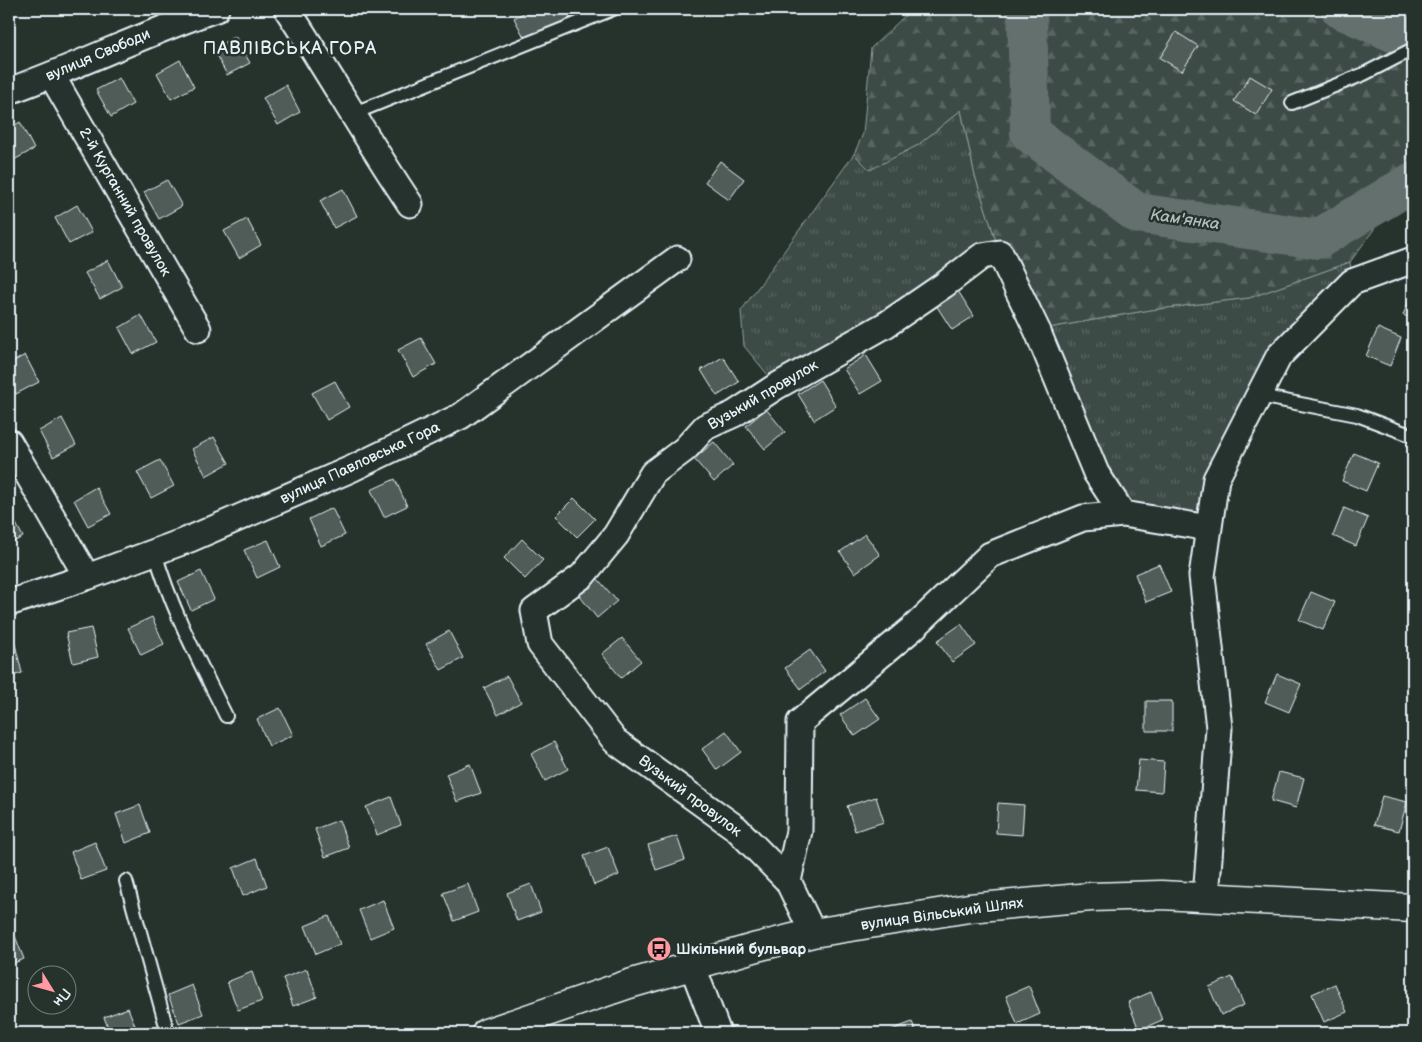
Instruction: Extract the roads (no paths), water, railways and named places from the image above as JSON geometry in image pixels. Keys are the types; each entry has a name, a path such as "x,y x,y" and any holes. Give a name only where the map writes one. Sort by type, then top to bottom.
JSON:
{"street":[{"name":"вулиця Свободи","path":"9,91 52,76 161,28 216,9"},
{"path":"287,9 410,204"},
{"name":"2-й Курганний провулок","path":"52,76 198,329"},
{"name":"Вузький провулок","path":"813,933 788,881 736,828 614,740 540,644 534,611 582,576 616,535 653,473 685,449 705,427 734,414 777,386 887,324 982,256 1000,253 1037,330 1096,473 1123,514"},
{"name":"вулиця Павловська Гора","path":"9,603 87,578 156,552 351,469 461,416 677,259"},
{"path":"1206,898 1219,728 1202,576 1216,479 1279,356 1352,282 1413,260"},
{"path":"9,442 87,578"},
{"path":"788,881 799,831 800,722 913,628 990,555 1083,518 1123,514 1209,528"},
{"name":"вулиця Вільський Шлях","path":"486,1033 692,965 813,933 969,908 1046,900 1160,895 1413,908"},
{"path":"692,965 718,1033"}],"lane":[{"path":"352,114 613,9"},
{"path":"1292,103 1364,74 1413,49"},
{"path":"1259,396 1357,415 1413,436"},
{"path":"156,552 162,575 195,653 226,716"},
{"path":"126,881 168,1033"}],"waterway":[{"name":"Кам'янка","path":"1027,9 1030,133 1137,213 1318,239 1413,182"},
{"name":"Кам'янка","path":"1341,9 1413,41"}],"place":[{"name":"Шкільний бульвар","path":"659,949"}],"district":[{"name":"ПАВЛІВСЬКА ГОРА","path":"290,48"}]}
